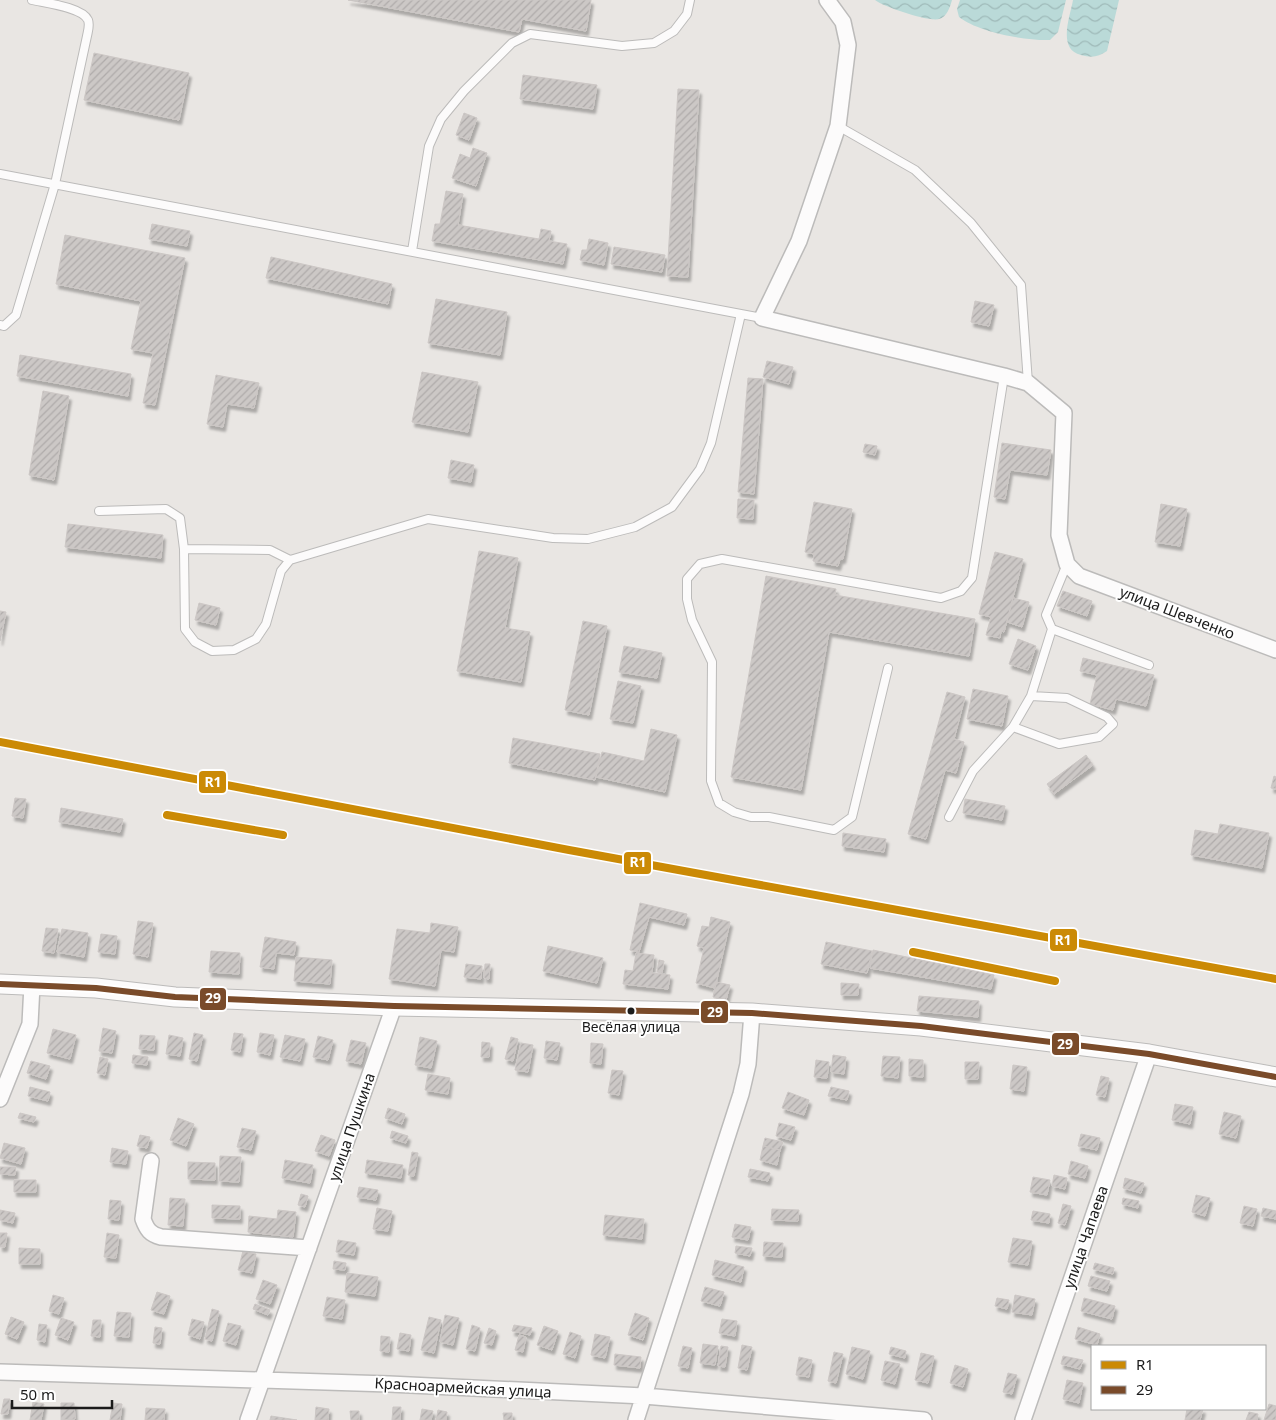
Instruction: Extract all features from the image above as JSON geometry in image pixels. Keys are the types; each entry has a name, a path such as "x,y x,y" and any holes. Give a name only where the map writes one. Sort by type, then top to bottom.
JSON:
{"street":[{"path":"827,0 842,22 848,45 838,126 799,241 762,318 1028,383 1064,413 1059,535 1067,564"},
{"name":"улица Шевченко","path":"1067,564 1079,576 1276,650"},
{"path":"0,984 96,988 175,997 394,1006 752,1013 921,1026 1149,1054 1276,1077"},
{"path":"0,1099 30,1024 32,985"},
{"name":"улица Пушкина","path":"248,1420 394,1006"},
{"path":"636,1420 741,1094 748,1064 752,1013"},
{"name":"улица Чапаева","path":"1023,1420 1149,1054"},
{"path":"151,1162 143,1219 146,1228 152,1234 161,1237 310,1248"},
{"name":"Красноармейская улица","path":"0,1372 399,1384 644,1396 924,1420"}],"lane":[{"path":"0,325 4,326 16,314 55,184 88,36 89,22 83,14 71,9 32,0"},
{"path":"412,251 429,146 441,119 464,91 512,43 530,34 622,46 654,43 674,31 687,14 690,0"},
{"path":"838,126 915,170 971,222 1021,285 1028,383"},
{"path":"0,174 762,318"},
{"path":"99,511 166,509 180,518 184,549 185,628 196,642 212,651 234,650 256,639 266,624 281,571 290,560 428,519 552,538 588,539 635,526 672,507 700,469 710,443 741,314"},
{"path":"888,668 852,817 834,830 734,812 719,803 712,781 712,662 692,620 687,599 687,578 700,564 722,559 941,598 962,591 972,578 1004,376"},
{"path":"184,549 270,550 290,560"},
{"path":"949,817 973,771 1013,727 1031,696 1052,629 1046,615 1067,564"},
{"path":"1052,629 1149,665"},
{"path":"1013,727 1059,744 1099,737 1113,724 1107,717 1067,698 1031,696"}],"water":[{"path":"875,0 952,0 944,16 934,19 907,13"},
{"path":"960,0 1066,0 1058,32 1050,40 1040,40 1002,34 967,22 959,17 957,9"},
{"path":"1073,0 1119,0 1107,51 1098,56 1081,55 1074,52 1069,46 1067,32"}],"building":[{"path":"348,0 591,0 586,31 522,19 519,32"},
{"path":"94,53 189,73 179,120 84,100"},
{"path":"523,75 597,85 593,109 520,99"},
{"path":"678,89 699,90 688,277 667,276"},
{"path":"464,113 477,118 469,140 456,135"},
{"path":"473,148 487,153 476,186 452,178 460,154 470,158"},
{"path":"446,191 463,194 458,225 539,239 541,229 551,231 549,241 567,244 563,264 432,241 435,224 440,224"},
{"path":"152,224 190,231 187,246 149,239"},
{"path":"65,235 185,258 155,405 143,403 153,353 131,349 141,301 56,284"},
{"path":"589,239 608,243 604,265 580,260 582,250 587,250"},
{"path":"614,247 665,255 662,272 611,264"},
{"path":"271,257 392,284 388,304 266,278"},
{"path":"436,299 507,312 500,355 428,343"},
{"path":"975,301 994,305 989,326 971,322"},
{"path":"20,355 131,374 128,396 17,376"},
{"path":"767,361 793,367 789,384 763,377"},
{"path":"422,372 478,382 468,432 412,422"},
{"path":"216,375 259,383 254,408 227,404 223,427 207,424"},
{"path":"748,378 763,379 754,494 738,492"},
{"path":"43,391 69,396 54,480 29,475"},
{"path":"1002,443 1051,450 1047,475 1010,470 1005,499 994,497"},
{"path":"865,444 877,446 875,455 863,452"},
{"path":"451,460 474,465 471,482 448,478"},
{"path":"738,499 754,500 753,519 737,518"},
{"path":"814,502 852,509 843,559 840,559 838,566 813,561 814,554 805,552"},
{"path":"1161,504 1187,509 1180,546 1155,542"},
{"path":"68,524 163,535 161,558 65,547"},
{"path":"479,551 518,558 505,628 530,632 521,682 457,671"},
{"path":"995,552 1023,559 1004,632 1001,631 1000,638 986,635 991,617 979,614"},
{"path":"766,576 836,589 835,595 975,619 969,656 829,632 801,790 731,777"},
{"path":"1063,591 1092,601 1087,616 1057,606"},
{"path":"1013,598 1029,602 1022,627 1007,622"},
{"path":"199,603 220,608 216,625 195,620"},
{"path":"0,611 6,612 0,641"},
{"path":"583,621 607,626 589,715 565,710"},
{"path":"1018,639 1036,646 1028,670 1009,664"},
{"path":"624,646 662,653 657,678 619,672"},
{"path":"1083,658 1154,675 1146,706 1116,699 1113,710 1090,704 1097,675 1080,671"},
{"path":"618,681 641,686 633,723 610,719"},
{"path":"973,689 1008,696 1002,726 967,719"},
{"path":"947,692 965,697 954,739 964,742 956,773 945,770 926,839 908,834"},
{"path":"651,729 677,735 665,792 596,777 602,752 644,761"},
{"path":"513,738 600,754 595,780 509,763"},
{"path":"1086,755 1093,765 1054,794 1047,784"},
{"path":"1274,776 1276,777 1276,789 1271,788"},
{"path":"15,798 26,799 23,818 12,816"},
{"path":"965,799 1005,806 1002,820 963,813"},
{"path":"61,808 123,819 120,832 59,822"},
{"path":"1220,824 1269,833 1262,868 1191,855 1195,830 1218,834"},
{"path":"843,833 886,839 884,852 842,846"},
{"path":"640,903 687,914 684,925 649,917 639,952 630,950"},
{"path":"711,917 730,922 715,988 696,983 704,948 697,946 702,926 709,927"},
{"path":"138,921 153,923 148,957 133,954"},
{"path":"431,923 458,927 454,952 441,950 435,986 389,979 397,929 430,933"},
{"path":"46,928 58,929 54,953 42,951"},
{"path":"62,929 88,933 84,957 57,952"},
{"path":"101,934 117,936 115,954 98,952"},
{"path":"265,937 296,942 294,955 276,953 274,969 260,967"},
{"path":"826,942 872,951 867,973 821,964"},
{"path":"548,946 603,958 597,983 543,971"},
{"path":"873,950 994,975 991,989 870,968"},
{"path":"211,951 240,953 239,974 209,972"},
{"path":"636,953 654,955 652,973 670,975 668,989 623,984 625,970 633,971"},
{"path":"296,957 332,960 330,984 294,981"},
{"path":"659,960 664,961 662,973 657,972"},
{"path":"466,964 482,966 481,979 464,977"},
{"path":"485,964 490,964 489,979 484,978"},
{"path":"716,982 730,985 726,1000 713,997"},
{"path":"841,983 859,984 858,995 841,995"},
{"path":"919,996 979,1001 978,1017 917,1011"},
{"path":"103,1028 116,1031 112,1053 99,1051"},
{"path":"53,1029 76,1035 70,1059 47,1053"},
{"path":"194,1033 203,1035 197,1061 189,1059"},
{"path":"234,1033 243,1034 240,1052 231,1050"},
{"path":"260,1033 274,1035 270,1055 257,1052"},
{"path":"140,1035 155,1036 154,1050 139,1049"},
{"path":"169,1035 183,1038 180,1056 166,1054"},
{"path":"285,1035 305,1039 300,1061 280,1057"},
{"path":"318,1036 333,1040 328,1060 313,1057"},
{"path":"420,1037 437,1041 431,1068 415,1065"},
{"path":"511,1037 518,1039 513,1061 505,1059"},
{"path":"351,1040 366,1043 361,1064 346,1061"},
{"path":"546,1041 560,1043 557,1060 544,1058"},
{"path":"482,1042 490,1043 489,1057 481,1057"},
{"path":"521,1043 533,1045 528,1072 515,1070"},
{"path":"591,1043 603,1044 601,1064 590,1063"},
{"path":"133,1055 148,1057 147,1065 132,1063"},
{"path":"833,1055 846,1057 844,1074 831,1072"},
{"path":"883,1056 900,1057 898,1078 881,1076"},
{"path":"100,1057 108,1059 105,1075 97,1073"},
{"path":"909,1059 923,1060 923,1077 909,1076"},
{"path":"816,1060 829,1062 827,1078 814,1077"},
{"path":"31,1061 50,1066 46,1079 27,1073"},
{"path":"965,1062 979,1062 978,1079 965,1079"},
{"path":"1013,1065 1027,1067 1024,1091 1010,1089"},
{"path":"612,1070 623,1071 619,1095 608,1093"},
{"path":"428,1074 450,1078 448,1094 425,1090"},
{"path":"1101,1076 1109,1078 1105,1097 1096,1095"},
{"path":"30,1087 50,1092 48,1101 28,1096"},
{"path":"831,1087 849,1091 847,1100 828,1096"},
{"path":"788,1092 809,1100 804,1115 782,1108"},
{"path":"1175,1104 1193,1107 1190,1124 1172,1120"},
{"path":"388,1108 405,1114 402,1124 385,1118"},
{"path":"1224,1112 1241,1116 1236,1138 1219,1134"},
{"path":"20,1113 36,1117 34,1122 18,1118"},
{"path":"178,1118 194,1124 186,1146 170,1140"},
{"path":"779,1123 795,1127 791,1140 776,1136"},
{"path":"242,1128 256,1131 251,1150 237,1147"},
{"path":"392,1131 408,1136 406,1143 390,1138"},
{"path":"1081,1134 1100,1138 1097,1150 1078,1146"},
{"path":"140,1135 150,1137 147,1148 137,1146"},
{"path":"321,1135 335,1140 329,1156 315,1151"},
{"path":"765,1138 783,1142 780,1150 763,1146"},
{"path":"4,1143 25,1148 21,1164 0,1158"},
{"path":"763,1146 780,1150 777,1165 760,1160"},
{"path":"112,1148 128,1151 126,1164 110,1162"},
{"path":"412,1152 418,1153 414,1176 408,1175"},
{"path":"220,1156 241,1157 239,1182 219,1181"},
{"path":"285,1160 313,1165 310,1183 282,1178"},
{"path":"367,1160 403,1165 401,1178 365,1173"},
{"path":"1071,1161 1088,1166 1085,1178 1068,1174"},
{"path":"188,1162 215,1163 215,1180 188,1179"},
{"path":"0,1167 16,1167 15,1175 0,1174"},
{"path":"750,1169 770,1173 768,1181 748,1177"},
{"path":"1054,1175 1067,1178 1065,1189 1052,1186"},
{"path":"1033,1177 1050,1180 1047,1195 1030,1192"},
{"path":"1125,1178 1144,1183 1141,1193 1123,1188"},
{"path":"14,1180 36,1180 36,1192 14,1192"},
{"path":"359,1187 378,1190 376,1200 357,1197"},
{"path":"301,1194 308,1196 305,1207 298,1205"},
{"path":"1196,1195 1210,1198 1205,1216 1192,1212"},
{"path":"170,1198 185,1199 183,1226 168,1225"},
{"path":"1123,1198 1139,1201 1138,1208 1122,1204"},
{"path":"110,1200 121,1201 119,1220 108,1219"},
{"path":"1063,1204 1071,1206 1065,1225 1058,1223"},
{"path":"212,1205 240,1206 240,1219 212,1218"},
{"path":"1244,1206 1257,1209 1253,1226 1240,1223"},
{"path":"377,1208 392,1211 388,1231 373,1229"},
{"path":"1263,1208 1276,1211 1276,1219 1261,1216"},
{"path":"772,1209 799,1210 798,1221 771,1220"},
{"path":"0,1210 15,1213 13,1223 0,1220"},
{"path":"278,1210 296,1212 293,1237 248,1232 249,1216 277,1219"},
{"path":"1033,1211 1050,1214 1049,1223 1031,1220"},
{"path":"605,1215 644,1219 642,1239 603,1235"},
{"path":"735,1224 751,1227 748,1240 732,1237"},
{"path":"0,1233 7,1233 5,1247 0,1247"},
{"path":"107,1233 119,1235 116,1258 104,1257"},
{"path":"1013,1238 1032,1241 1028,1265 1008,1262"},
{"path":"338,1240 356,1243 354,1255 336,1252"},
{"path":"764,1242 783,1243 782,1257 763,1256"},
{"path":"736,1246 752,1248 750,1256 735,1253"},
{"path":"19,1248 40,1249 40,1264 19,1264"},
{"path":"243,1251 256,1254 252,1273 238,1270"},
{"path":"715,1260 744,1267 741,1282 712,1275"},
{"path":"334,1261 346,1263 345,1270 333,1269"},
{"path":"1095,1263 1114,1268 1113,1274 1093,1269"},
{"path":"347,1273 378,1277 375,1296 345,1292"},
{"path":"1091,1276 1110,1281 1107,1291 1088,1286"},
{"path":"263,1280 277,1285 270,1304 256,1299"},
{"path":"705,1287 724,1292 720,1306 701,1301"},
{"path":"157,1292 170,1296 164,1314 151,1310"},
{"path":"53,1295 64,1298 59,1314 49,1311"},
{"path":"1015,1295 1035,1299 1032,1315 1012,1312"},
{"path":"327,1297 345,1300 342,1319 323,1316"},
{"path":"997,1298 1009,1300 1007,1309 995,1306"},
{"path":"1084,1298 1115,1306 1112,1319 1081,1311"},
{"path":"255,1304 270,1310 268,1315 253,1309"},
{"path":"212,1309 219,1311 212,1341 205,1339"},
{"path":"117,1312 131,1313 129,1337 114,1336"},
{"path":"635,1313 649,1318 643,1340 628,1335"},
{"path":"445,1315 459,1318 453,1345 440,1342"},
{"path":"11,1317 24,1322 17,1339 5,1334"},
{"path":"429,1317 441,1320 434,1353 421,1350"},
{"path":"61,1318 74,1322 68,1340 55,1335"},
{"path":"192,1319 204,1322 200,1339 188,1335"},
{"path":"722,1319 737,1321 735,1336 719,1333"},
{"path":"93,1320 101,1320 100,1337 91,1336"},
{"path":"228,1323 241,1326 236,1345 223,1341"},
{"path":"39,1324 47,1325 45,1342 37,1340"},
{"path":"472,1325 480,1328 475,1351 466,1349"},
{"path":"514,1325 532,1328 530,1335 512,1331"},
{"path":"544,1326 558,1331 552,1350 537,1345"},
{"path":"155,1327 162,1328 160,1344 153,1343"},
{"path":"1078,1327 1100,1334 1097,1345 1075,1339"},
{"path":"489,1328 496,1331 492,1345 484,1343"},
{"path":"570,1332 581,1336 575,1358 563,1354"},
{"path":"400,1333 411,1335 409,1351 397,1349"},
{"path":"595,1334 610,1337 605,1358 591,1355"},
{"path":"519,1335 526,1337 523,1352 515,1350"},
{"path":"381,1336 390,1337 389,1352 380,1351"},
{"path":"703,1344 718,1346 715,1365 700,1363"},
{"path":"742,1345 752,1347 747,1370 738,1368"},
{"path":"683,1346 692,1348 688,1368 678,1366"},
{"path":"721,1346 728,1347 725,1367 718,1366"},
{"path":"852,1347 870,1351 863,1379 846,1374"},
{"path":"891,1347 906,1351 905,1358 889,1354"},
{"path":"834,1352 843,1354 836,1383 828,1381"},
{"path":"921,1353 934,1356 928,1383 915,1380"},
{"path":"615,1354 641,1357 640,1368 614,1365"},
{"path":"1063,1356 1083,1360 1080,1369 1061,1364"},
{"path":"799,1357 812,1360 809,1377 796,1375"},
{"path":"885,1361 900,1364 895,1384 881,1380"},
{"path":"955,1365 968,1369 963,1387 950,1383"},
{"path":"1008,1373 1017,1375 1012,1394 1003,1392"},
{"path":"1067,1380 1083,1383 1079,1403 1063,1399"},
{"path":"4,1399 10,1399 8,1414 1,1414"},
{"path":"33,1402 44,1404 41,1420 30,1420"},
{"path":"61,1403 74,1403 75,1419 61,1420"},
{"path":"113,1403 122,1404 120,1420 110,1420"},
{"path":"1269,1404 1276,1406 1276,1420 1264,1420"},
{"path":"316,1407 329,1409 328,1420 315,1420"},
{"path":"393,1407 401,1407 400,1420 392,1420"},
{"path":"146,1408 165,1409 164,1420 145,1420"},
{"path":"422,1409 433,1411 431,1420 420,1420"},
{"path":"438,1410 447,1412 446,1420 436,1420"},
{"path":"1187,1410 1203,1410 1200,1420 1185,1420"},
{"path":"350,1411 359,1411 359,1420 351,1420"},
{"path":"1249,1412 1258,1414 1257,1420 1246,1420"},
{"path":"503,1413 512,1413 512,1420 504,1420"},
{"path":"271,1416 297,1420 270,1420"}],"transit line":[{"name":"R1","path":"0,742 569,850 1276,979"},
{"name":"R1","path":"167,815 283,835"},
{"name":"R1","path":"913,952 1055,981"},
{"name":"29","path":"0,984 96,988 175,997 394,1006 752,1013 921,1026 1149,1054 1276,1077"}],"place":[{"name":"Весёлая улица","path":"631,1011"}]}
